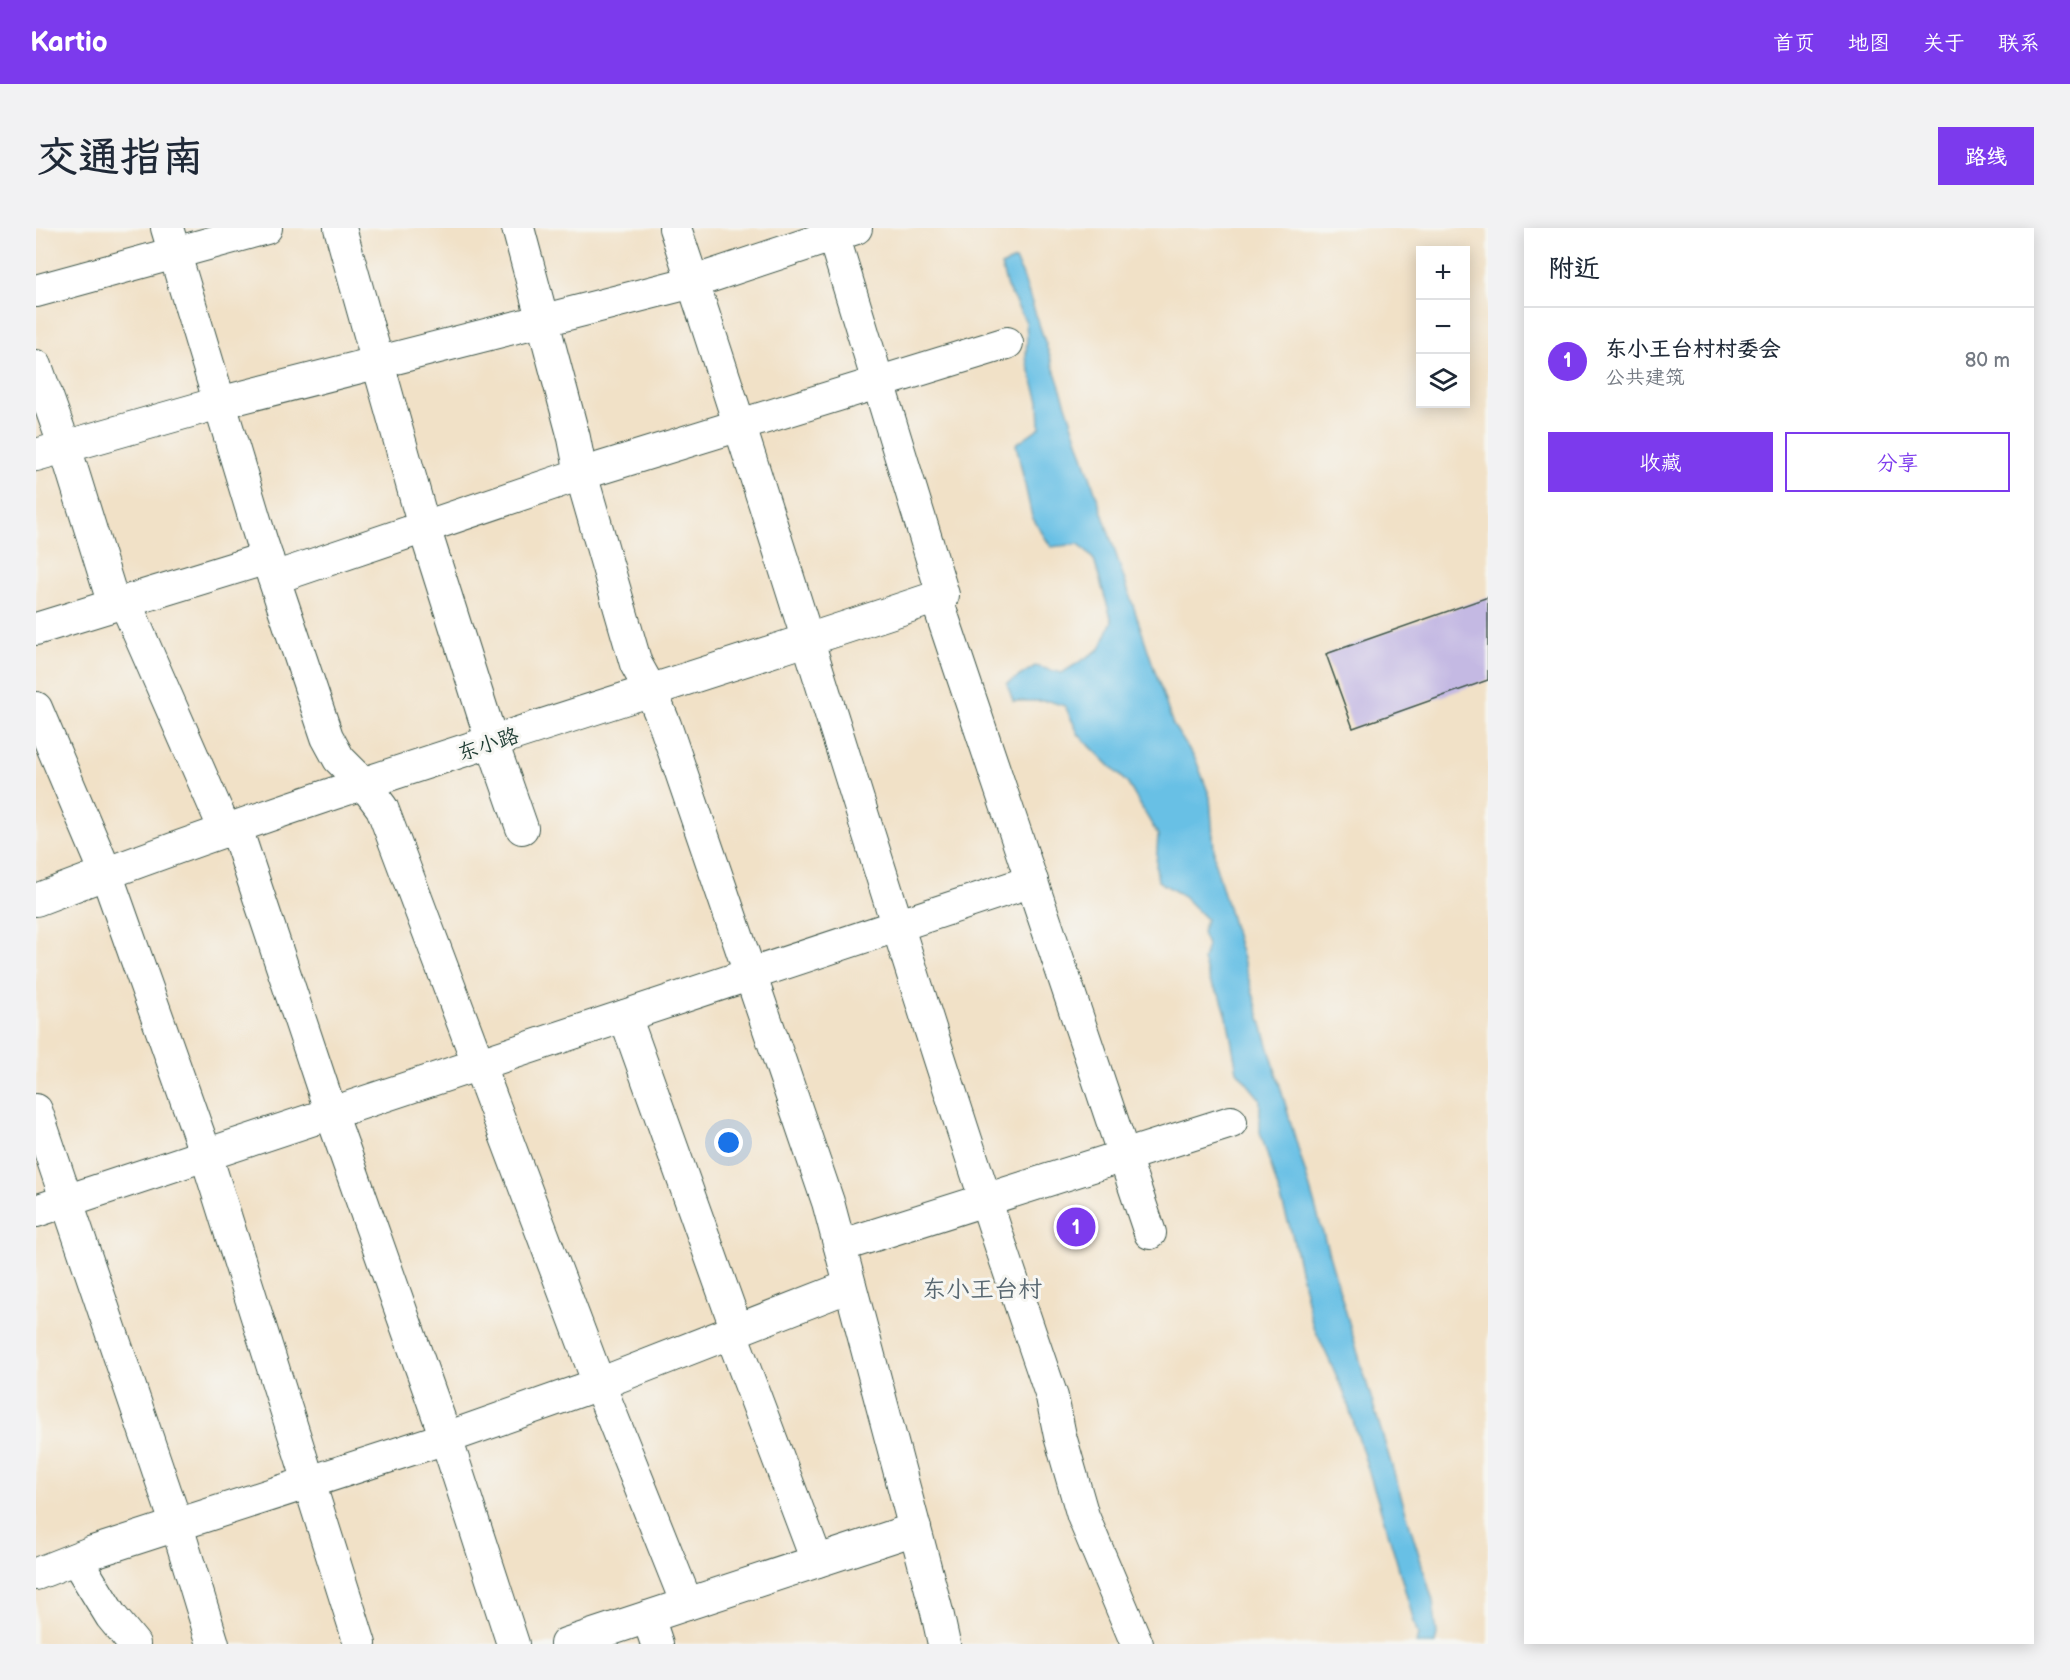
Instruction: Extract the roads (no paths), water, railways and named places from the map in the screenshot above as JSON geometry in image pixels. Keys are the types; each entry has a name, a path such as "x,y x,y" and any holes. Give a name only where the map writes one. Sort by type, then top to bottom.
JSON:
{"street":[{"path":"36,291 171,241 266,228"},
{"path":"340,228 424,527 492,742 522,828"},
{"path":"518,228 574,438 581,474 636,664 651,691 665,725 828,1202 944,1644"},
{"path":"675,228 741,426 897,926 1052,1397 1060,1436 1083,1516 1137,1644"},
{"path":"51,451 219,403 693,282 840,230 878,383 940,596 1032,881 1150,1233"},
{"path":"171,241 270,568 327,738 339,759 364,784 382,808 599,1384 687,1604"},
{"path":"36,629 120,603 270,568 424,527 581,474 1007,343"},
{"path":"36,366 51,451 120,603 231,830 446,1438 513,1644"},
{"name":"东小路","path":"36,900 106,873 364,784 940,596"},
{"path":"36,708 106,873 206,1155 360,1644"},
{"path":"36,1211 1032,881"},
{"path":"625,1016 734,1331 817,1561"},
{"path":"36,1110 177,1526 213,1644"},
{"path":"840,1246 1231,1122"},
{"path":"36,1574 310,1484 599,1384 850,1286"},
{"path":"566,1644 652,1630 687,1604 915,1529"},
{"path":"76,1559 111,1617 134,1644"}],"water":[{"path":"1015,260 1022,273 1173,725 1196,760 1210,797 1215,863 1366,1381 1433,1601 1437,1635 1435,1644 1416,1644 1418,1635 1344,1392 1312,1323 1292,1234 1260,1132 1260,1099 1237,1071 1221,997 1210,982 1203,960 1207,945 1202,933 1206,919 1182,895 1158,881 1156,867 1158,835 1128,784 1079,735 1065,706 1049,701 1013,701 1007,684 1035,666 1062,673 1100,649 1112,621 1094,560 1079,544 1051,547 1032,517 1016,444 1040,427 1039,401 1026,358 1026,322 1007,287 1001,266"}],"place":[{"name":"东小王台村村委会","path":"1076,1227"}],"district":[{"name":"东小王台村","path":"982,1289"}]}
